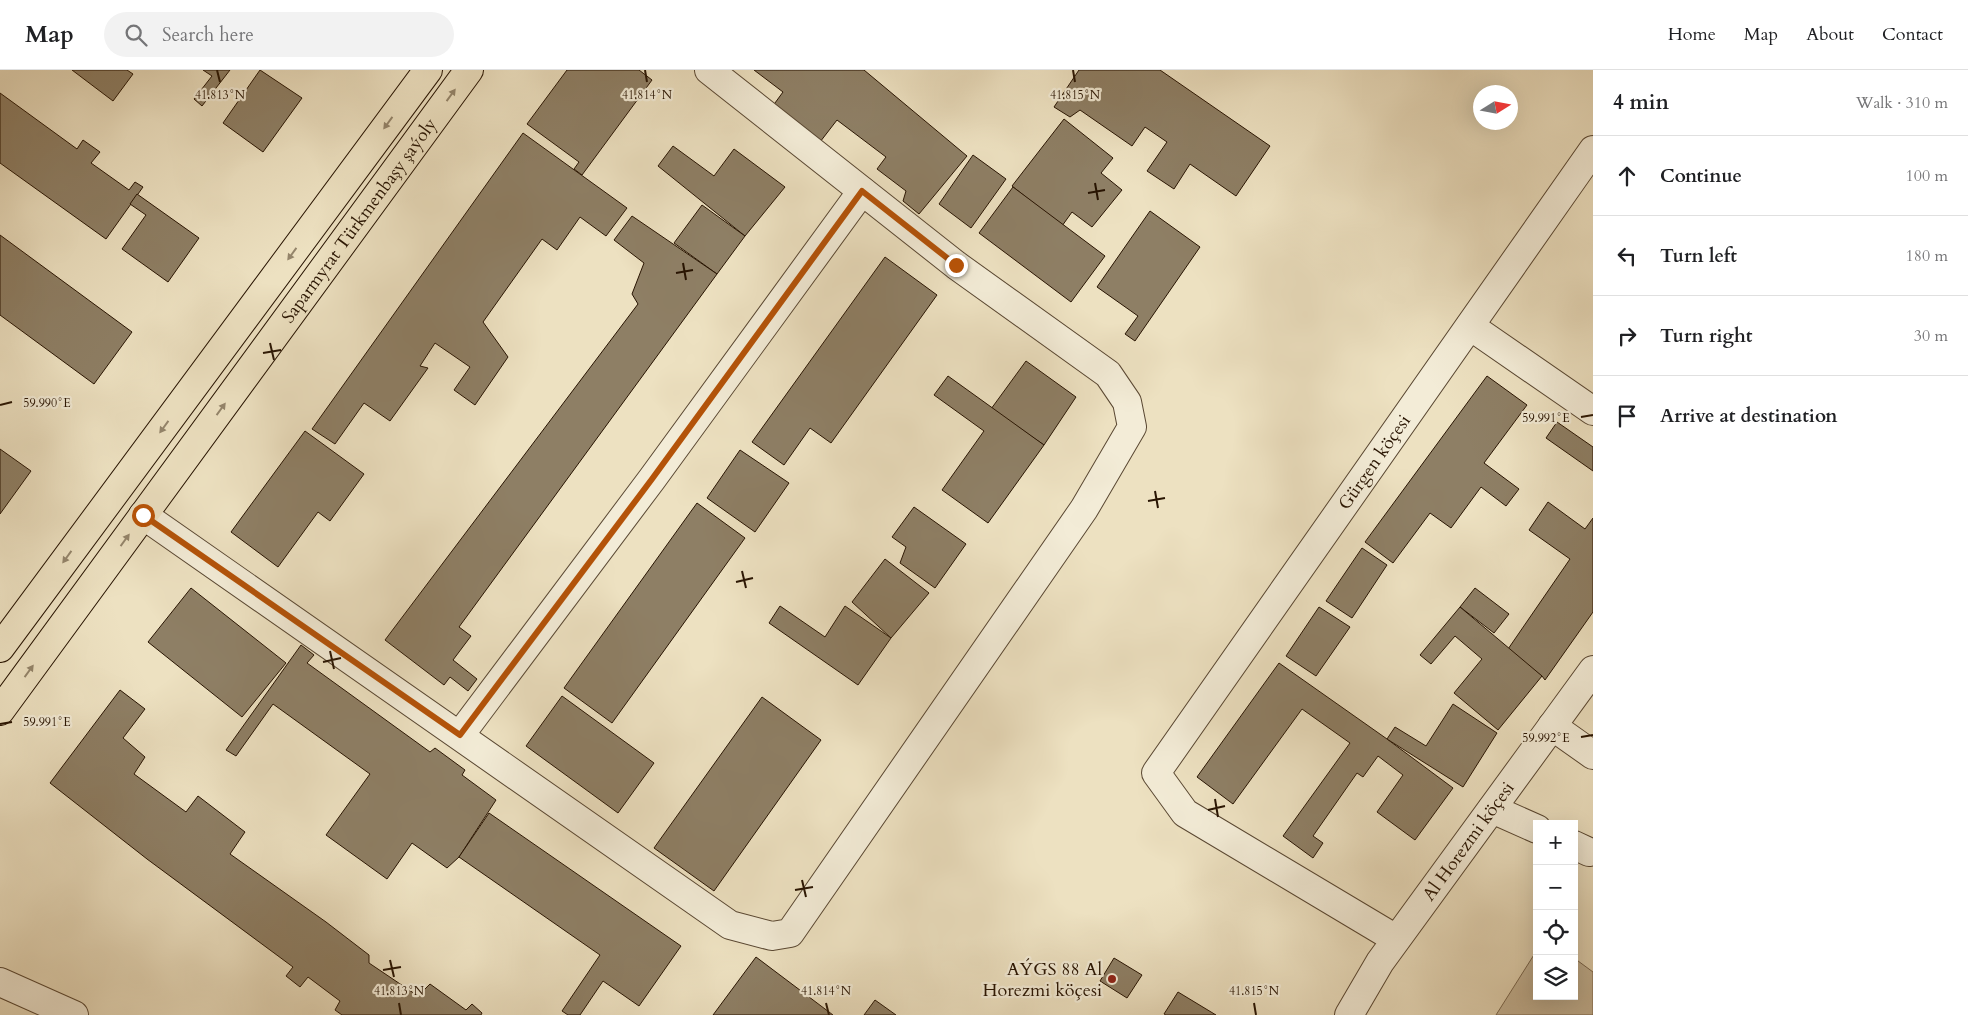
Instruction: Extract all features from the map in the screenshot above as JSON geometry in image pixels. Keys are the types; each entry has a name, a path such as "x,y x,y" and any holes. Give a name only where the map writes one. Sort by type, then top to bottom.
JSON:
{"main road":[{"name":"Saparmyrat Türkmenbaşy şaýoly","path":"0,648 428,70"},
{"name":"Saparmyrat Türkmenbaşy şaýoly","path":"0,711 469,70"}],"street":[{"path":"143,515 730,925 772,936 790,933 1084,509 1132,427 1127,402 1108,374 956,265 709,70"},
{"name":"Gürgen köçesi","path":"1396,939 1185,813 1156,773 1593,150"},
{"path":"460,735 652,479 862,191"},
{"path":"1470,326 1593,411"},
{"name":"Al Horezmi köçesi","path":"1349,1015 1380,962 1396,939 1593,670"},
{"path":"1552,726 1593,756"},
{"path":"1492,809 1533,826"},
{"path":"0,982 74,1015"}],"shaded area":[{"path":"1533,956 1533,1000 1578,1000 1578,961 1593,972 1593,1015 1496,1015"}],"building":[{"path":"72,70 127,70 133,74 113,101"},
{"path":"203,70 230,70 202,106 194,99 212,76"},
{"path":"260,70 302,98 263,152 223,123"},
{"path":"567,70 639,70 652,80 582,175 574,169 579,162 527,124"},
{"path":"754,70 864,70 967,156 919,214 903,201 906,191 877,169 886,157 837,120 820,142 772,107 783,92"},
{"path":"1079,70 1160,70 1270,146 1236,196 1190,164 1174,189 1147,171 1167,142 1145,127 1132,146 1080,110 1070,117 1054,107"},
{"path":"0,93 77,149 83,140 100,152 91,163 129,190 135,182 143,187 106,239 0,163"},
{"path":"1064,119 1113,158 1101,173 1122,190 1092,227 1072,212 1062,226 1012,186"},
{"path":"523,133 627,208 606,236 580,217 557,250 542,239 483,322 508,357 475,405 454,390 470,367 435,343 420,366 428,368 390,421 364,403 335,444 312,429"},
{"path":"673,146 714,176 734,149 785,187 745,236 658,166"},
{"path":"973,155 1006,179 971,228 939,204"},
{"path":"1013,187 1105,256 1071,302 979,233"},
{"path":"137,194 199,238 168,282 122,249 146,215 130,204"},
{"path":"702,205 745,236 717,274 674,243"},
{"path":"1150,211 1200,247 1135,341 1125,334 1138,316 1097,287"},
{"path":"632,216 717,274 459,627 471,636 453,660 477,679 468,691 450,677 444,685 385,640 638,304 632,294 644,263 614,240"},
{"path":"0,235 132,332 94,384 0,315"},
{"path":"885,257 937,295 831,443 810,428 784,465 752,442"},
{"path":"1026,361 1076,397 1044,445 991,409"},
{"path":"948,376 1044,445 988,523 942,490 984,431 934,395"},
{"path":"1487,376 1527,405 1484,463 1519,489 1506,506 1481,487 1451,528 1430,513 1393,563 1365,542"},
{"path":"1557,422 1593,447 1593,471 1546,438"},
{"path":"305,431 364,474 330,521 318,512 278,567 231,532"},
{"path":"0,449 31,471 0,514"},
{"path":"740,450 789,483 755,532 707,498"},
{"path":"1548,502 1585,529 1593,518 1593,612 1545,680 1506,652 1570,559 1529,530"},
{"path":"697,503 745,538 612,723 564,688"},
{"path":"914,507 966,544 935,588 900,563 906,547 892,537"},
{"path":"1362,548 1387,565 1352,618 1326,601"},
{"path":"885,559 929,593 891,638 852,602"},
{"path":"191,588 286,663 242,717 148,642"},
{"path":"1475,588 1509,614 1494,633 1460,607"},
{"path":"780,606 825,637 845,606 891,638 858,685 769,623"},
{"path":"1319,607 1350,627 1316,676 1286,656"},
{"path":"1460,607 1542,676 1498,730 1454,693 1482,659 1455,636 1431,664 1420,655"},
{"path":"301,645 314,655 307,663 430,752 435,748 465,770 462,775 496,800 459,857 447,868 412,843 387,879 326,835 370,774 273,704 236,756 226,750"},
{"path":"1279,663 1453,788 1415,840 1377,812 1403,775 1378,756 1363,777 1357,773 1313,836 1323,843 1313,858 1283,836 1350,743 1302,709 1233,804 1197,777"},
{"path":"120,690 145,709 123,738 145,757 134,774 186,812 198,796 245,832 230,854 369,955 369,963 418,996 430,984 466,1010 472,1004 482,1013 481,1015 342,1015 335,1010 340,1001 308,977 300,987 286,976 293,967 147,859 50,783"},
{"path":"562,696 654,763 618,813 526,746"},
{"path":"762,697 821,740 714,891 654,848"},
{"path":"1453,704 1497,733 1463,787 1387,739 1395,727 1426,746"},
{"path":"489,813 681,946 639,1006 603,981 580,1015 568,1015 562,1011 600,955 459,857"},
{"path":"756,957 833,1015 713,1015"},
{"path":"1114,958 1142,975 1127,998 1100,981"},
{"path":"1178,992 1216,1015 1164,1014"},
{"path":"875,1000 896,1015 864,1015"}],"place":[{"name":"AÝGS 88 Al Horezmi köçesi","path":"1112,979"}],"route":[{"path":"143,515 460,735 652,479 862,191 956,265"}]}
